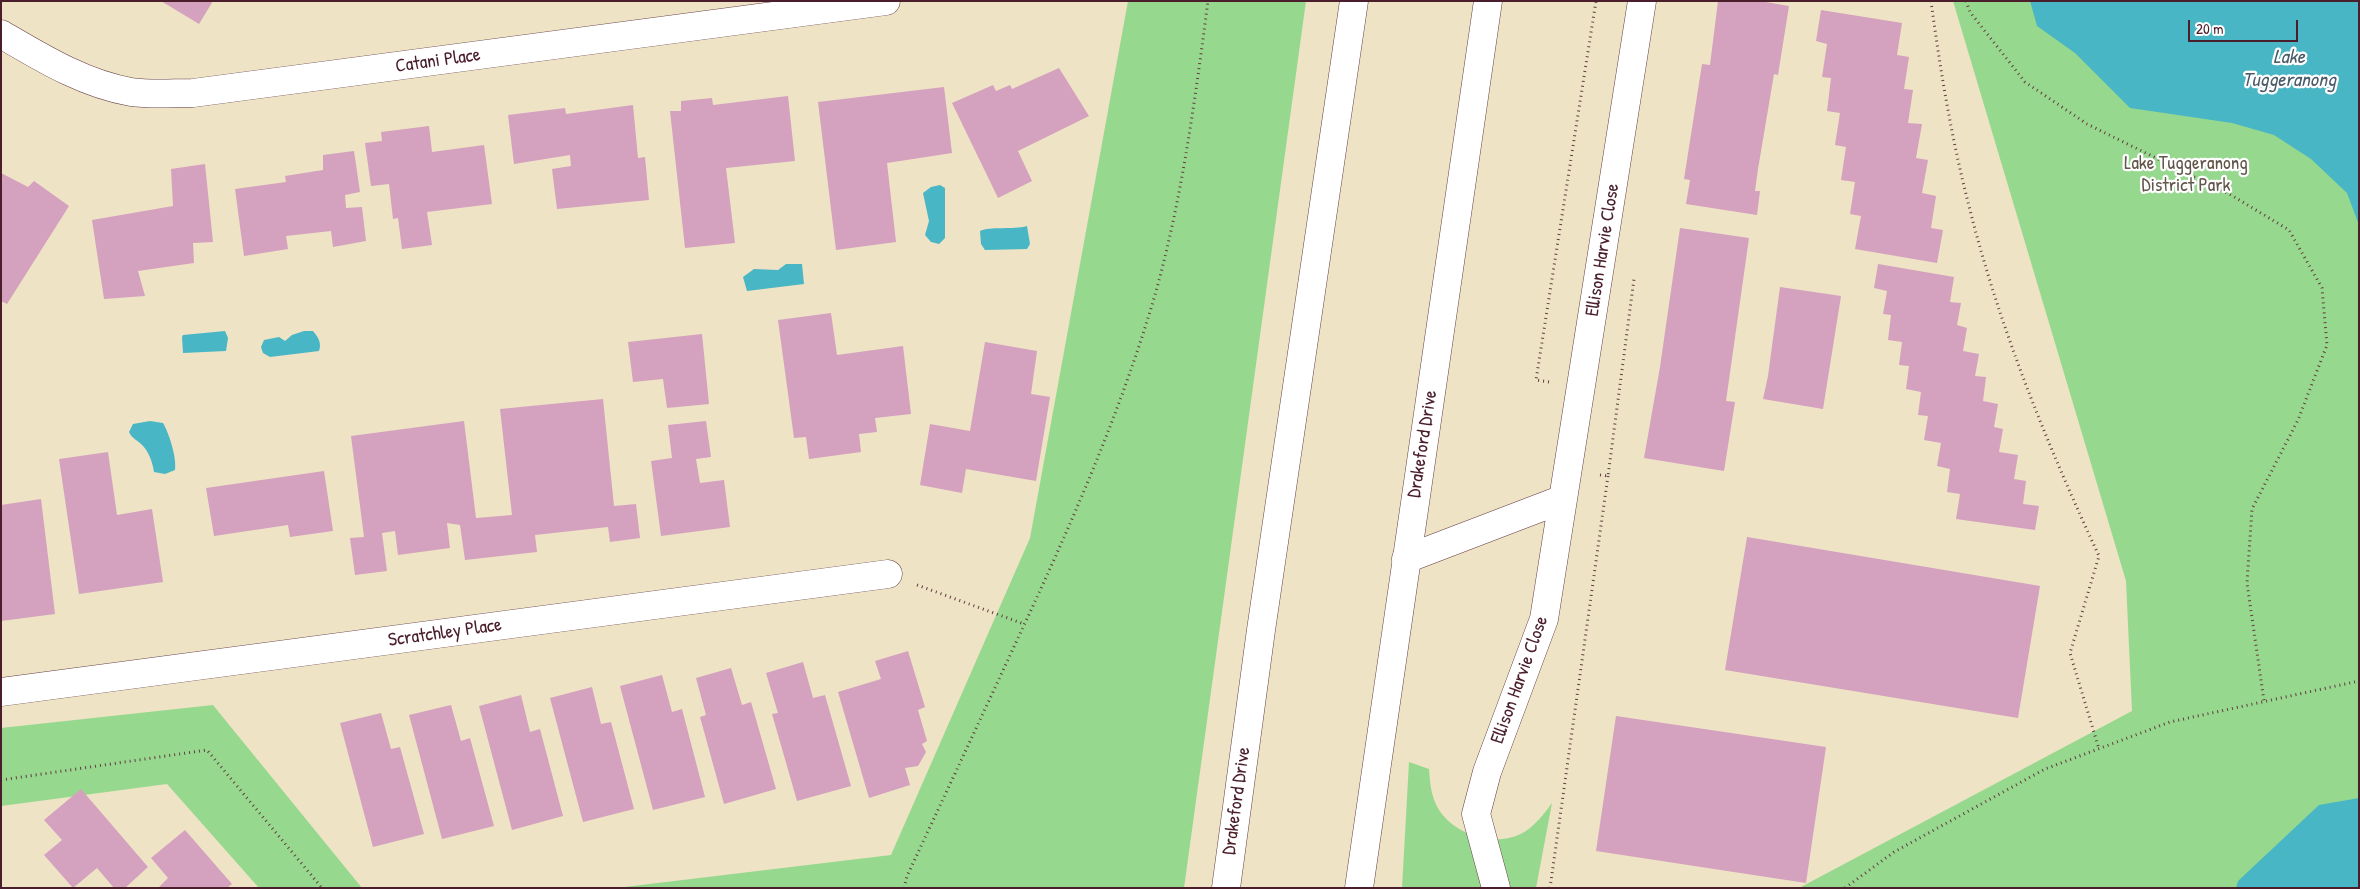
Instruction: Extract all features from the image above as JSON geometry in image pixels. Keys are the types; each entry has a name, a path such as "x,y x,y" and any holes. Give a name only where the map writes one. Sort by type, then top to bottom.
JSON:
{"main road":[{"name":"Catani Place","path":"1,34 50,63 104,86 133,92 193,93 886,1"},
{"name":"Drakeford Drive","path":"1226,888 1262,620 1354,1"},
{"name":"Drakeford Drive","path":"1359,888 1488,1"},
{"name":"Ellison Harvie Close","path":"1496,888 1476,814 1486,772 1544,619 1642,1"},
{"path":"1406,559 1563,499"},
{"name":"Scratchley Place","path":"1,692 888,574"}],"path":[{"path":"904,888 1060,548 1096,463 1127,380 1154,296 1173,224 1192,123 1208,1"},
{"path":"1558,383 1536,380 1596,1"},
{"path":"1931,1 1940,64 1968,201 1989,276 2061,474 2099,556 2070,653 2099,749"},
{"path":"1966,1 1970,12 2025,82 2087,124 2231,196 2289,230 2322,288 2327,345 2298,420 2252,508 2248,583 2264,700"},
{"path":"1550,888 1608,476"},
{"path":"888,574 1024,624"},
{"path":"1845,888 1894,852 2045,769 2170,722 2264,700 2359,681"},
{"path":"1,780 207,750 322,888"}],"green space":[{"path":"1128,1 1306,1 1184,888 616,888 891,855 1030,538"},
{"name":"Lake Tuggeranong District Park","path":"1953,1 2359,1 2359,888 1799,888 2132,711 2126,581"},
{"path":"213,705 362,888 259,888 167,784 1,806 1,728"},
{"path":"1409,762 1429,769 1430,785 1434,800 1446,819 1456,827 1478,837 1503,839 1526,831 1534,825 1552,803 1536,888 1402,888"}],"water":[{"name":"Lake Tuggeranong","path":"2030,1 2359,1 2359,225 2347,193 2311,159 2274,135 2232,123 2130,108 2075,53 2037,26"},
{"path":"940,185 945,188 945,238 939,244 931,242 925,235 929,221 923,193 931,187"},
{"path":"1027,226 1030,244 1027,249 985,250 981,244 980,231"},
{"path":"786,264 802,264 804,284 747,291 743,277 754,269 778,270"},
{"path":"225,331 228,338 226,351 183,353 183,335"},
{"path":"304,331 313,331 315,333 320,343 319,351 270,357 263,353 261,347 264,340 279,337 285,341 292,335"},
{"path":"150,421 163,423 172,446 175,470 165,474 154,472 147,451 129,432 133,424"},
{"path":"2359,798 2359,888 2236,888 2238,881 2319,805"}],"building":[{"path":"161,1 213,1 199,24"},
{"path":"1718,1 1760,1 1789,6 1778,75 1774,74 1758,169 1755,191 1760,191 1757,215 1686,204 1690,180 1684,179 1702,64 1710,65"},
{"path":"1821,10 1902,23 1897,55 1909,57 1904,89 1913,90 1908,123 1922,124 1916,158 1928,160 1922,193 1936,196 1931,228 1943,230 1937,263 1855,249 1861,216 1850,214 1855,182 1841,180 1846,147 1835,145 1840,113 1827,111 1831,78 1822,77 1827,44 1816,41"},
{"path":"1059,68 1089,116 1018,151 1032,181 998,198 952,103 993,85 996,91 1010,85 1012,89"},
{"path":"944,87 952,153 887,163 896,242 836,250 818,102"},
{"path":"788,96 795,161 726,168 735,243 685,248 670,111 681,111 681,101 712,98 713,105"},
{"path":"633,105 638,158 645,157 649,200 557,209 552,169 571,166 570,155 514,164 508,115 565,108 566,114"},
{"path":"429,126 432,152 484,145 492,204 427,212 432,245 402,249 398,218 393,219 389,184 371,186 365,143 382,141 381,132"},
{"path":"354,151 360,192 345,195 346,208 362,207 366,241 333,247 331,231 286,236 288,249 244,256 235,189 286,182 285,176 323,170 323,155"},
{"path":"205,164 213,242 193,243 194,263 138,271 145,296 104,299 92,220 173,206 171,169"},
{"path":"1,173 28,187 34,181 69,206 7,304 1,301"},
{"path":"1680,228 1749,238 1726,401 1735,402 1724,471 1644,458 1660,367"},
{"path":"1878,264 1954,277 1950,302 1961,303 1957,325 1967,328 1963,351 1979,354 1975,376 1986,377 1983,401 1998,404 1994,427 2003,429 1999,452 2018,455 2014,479 2026,481 2023,504 2039,506 2035,530 1956,519 1960,494 1947,492 1950,469 1937,466 1941,443 1924,440 1928,416 1918,415 1921,392 1906,389 1909,366 1899,365 1902,342 1888,340 1891,315 1883,314 1887,291 1874,288"},
{"path":"1780,287 1841,296 1823,409 1763,399"},
{"path":"831,313 837,355 903,346 911,414 875,418 877,432 859,434 861,452 809,459 806,437 794,438 778,320"},
{"path":"702,334 709,404 667,408 663,379 633,382 628,342"},
{"path":"985,342 1037,351 1031,394 1050,397 1036,481 966,469 962,493 920,485 930,424 970,431"},
{"path":"603,399 614,506 636,504 640,538 610,542 608,527 535,535 537,552 465,560 460,525 447,523 450,548 398,555 395,531 382,533 387,571 355,575 350,538 364,537 351,436 464,421 476,518 512,515 500,409"},
{"path":"706,421 711,457 696,459 700,483 724,480 730,527 661,536 651,461 672,458 668,425"},
{"path":"108,452 117,515 152,509 163,582 79,594 59,459"},
{"path":"324,471 333,531 290,537 288,525 214,536 206,488"},
{"path":"41,499 55,614 1,621 1,505"},
{"path":"1747,537 2040,586 2018,718 1725,670"},
{"path":"908,651 925,707 918,710 927,741 922,744 926,752 918,766 905,768 910,785 869,798 838,692 881,679 875,661"},
{"path":"803,662 813,698 825,695 851,786 797,801 772,714 778,713 766,673"},
{"path":"731,668 742,705 751,702 776,789 724,804 700,717 706,715 696,678"},
{"path":"662,675 672,712 682,709 705,797 653,810 620,686"},
{"path":"592,687 601,724 611,722 634,809 583,822 550,698"},
{"path":"521,695 530,732 540,729 563,816 512,830 479,706"},
{"path":"451,705 461,741 470,738 494,826 442,839 409,715"},
{"path":"381,713 391,749 400,747 424,834 373,847 340,723"},
{"path":"1616,716 1826,747 1806,883 1596,851"},
{"path":"81,789 148,867 125,888 114,888 97,868 73,888 44,855 62,840 44,820"},
{"path":"185,830 232,884 227,888 158,888 168,878 151,858"}]}
